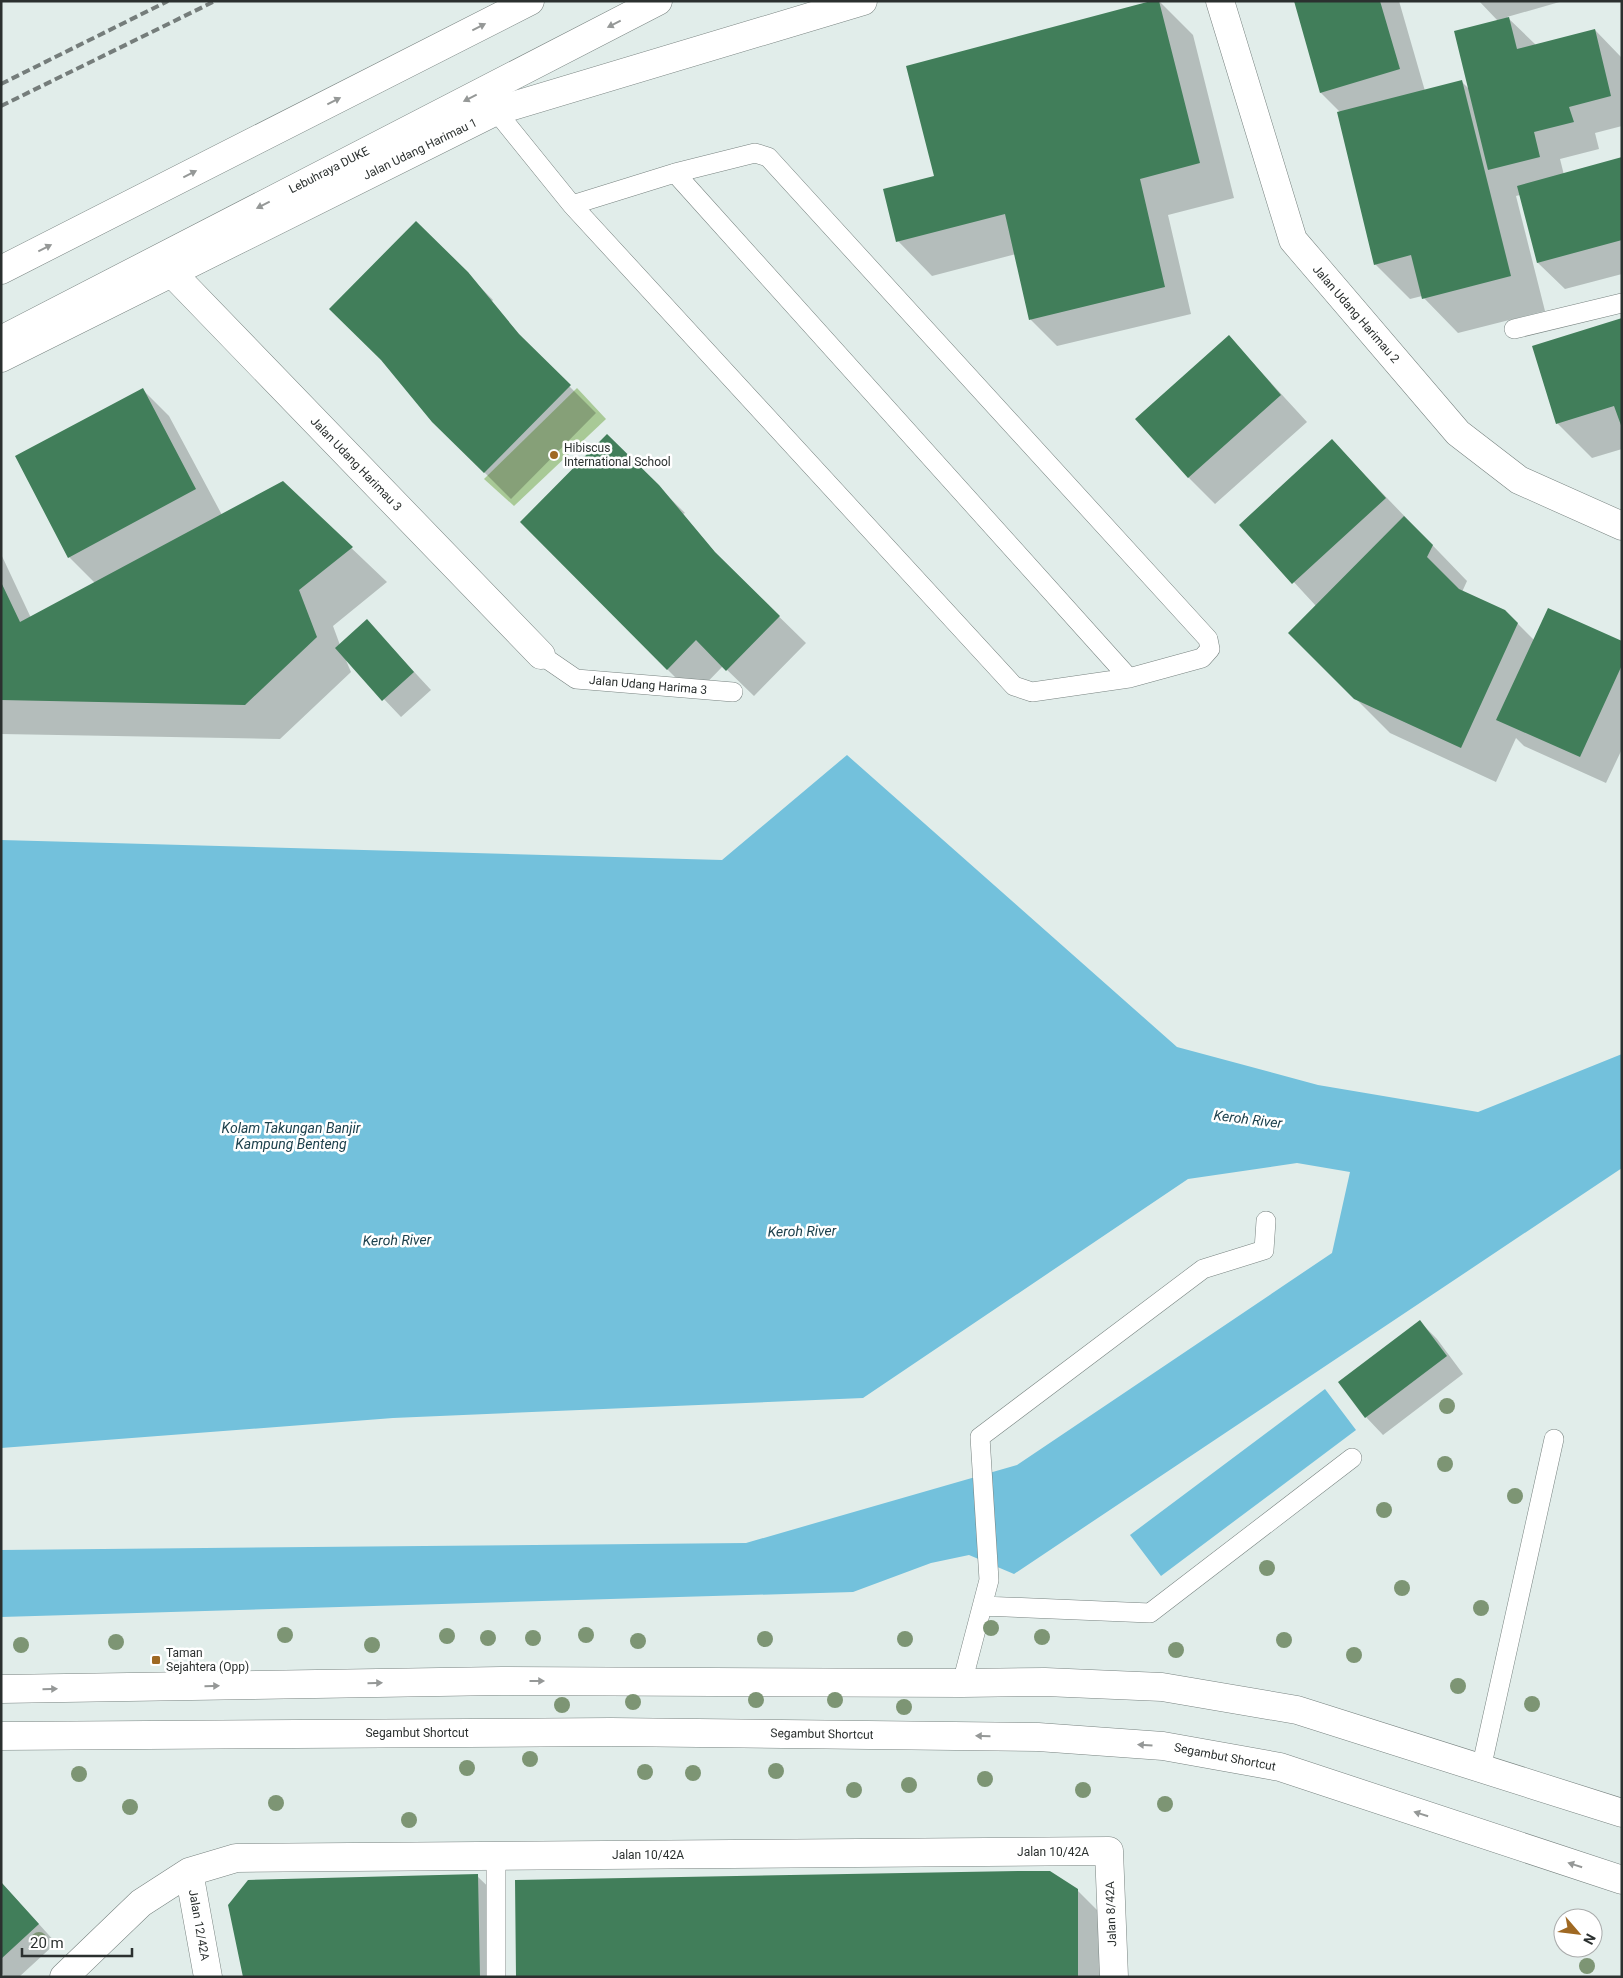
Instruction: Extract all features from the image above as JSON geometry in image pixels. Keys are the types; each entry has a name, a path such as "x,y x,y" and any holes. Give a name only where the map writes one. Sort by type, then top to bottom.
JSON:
{"main road":[{"path":"1,270 530,1"},
{"name":"Lebuhraya DUKE","path":"1,340 658,1"},
{"name":"Jalan Udang Harimau 1","path":"1,358 496,111 863,1"},
{"name":"Jalan Udang Harimau 2","path":"1220,1 1293,240 1458,433 1519,480 1622,526"},
{"name":"Jalan Udang Harimau 3","path":"171,272 541,655"},
{"path":"1,1689 501,1681 962,1684 1045,1682 1162,1687 1297,1710 1622,1813"},
{"name":"Segambut Shortcut","path":"1,1736 611,1732 1038,1737 1163,1746 1280,1767 1622,1880"},
{"name":"Jalan 10/42A","path":"64,1977 141,1904 189,1872 236,1858 1109,1851"},
{"name":"Jalan 8/42A","path":"1109,1851 1114,1977"},
{"name":"Jalan 12/42A","path":"189,1872 208,1977"}],"lane":[{"path":"496,111 572,205 1014,686 1032,692 1129,678 1202,658 1210,649 1208,639 768,157 755,153 674,173 572,205"},
{"path":"674,173 1129,678"},
{"path":"1514,330 1622,303"},
{"name":"Jalan Udang Harima 3","path":"541,655 576,679 733,692"},
{"path":"962,1684 989,1580 980,1437 1202,1269 1264,1250 1266,1221"},
{"path":"1481,1769 1554,1439"},
{"path":"983,1606 1150,1613 1352,1458"},
{"path":"496,1856 496,1977"}],"green space":[{"path":"577,388 606,419 514,506 484,479"}],"water":[{"name":"Kolam Takungan Banjir Kampung Benteng","path":"847,755 1177,1047 1318,1085 1478,1112 1622,1054 1622,1168 1014,1574 969,1555 931,1563 853,1592 1,1617 1,1550 746,1543 1017,1465 1332,1253 1350,1172 1297,1163 1188,1179 863,1398 393,1418 1,1448 1,840 722,860"},
{"path":"1325,1389 1356,1430 1161,1576 1130,1535"}],"building":[{"path":"1151,1 1159,1 1200,163 1140,179 1165,287 1029,320 1005,214 896,242 883,189 934,176 906,66"},
{"path":"1294,1 1380,1 1400,69 1320,93"},
{"path":"1509,17 1517,49 1595,29 1611,96 1569,107 1574,122 1534,132 1540,157 1488,170 1454,31"},
{"path":"1462,80 1511,276 1422,299 1411,255 1374,265 1337,112"},
{"path":"1622,157 1622,240 1537,263 1517,186"},
{"path":"416,221 468,272 519,334 571,385 484,473 432,422 381,360 329,309"},
{"path":"1622,318 1622,428 1614,406 1556,424 1532,346"},
{"path":"1229,335 1281,395 1188,478 1135,419"},
{"path":"143,388 196,489 68,558 15,456"},
{"path":"607,434 659,485 715,552 780,616 726,671 696,640 667,670 520,522"},
{"path":"1332,439 1386,498 1292,584 1239,525"},
{"path":"283,481 353,547 299,590 317,637 245,705 1,700 1,582 20,622"},
{"path":"1404,516 1433,545 1427,557 1459,589 1505,610 1518,623 1461,748 1354,699 1288,633"},
{"path":"1548,608 1622,641 1622,665 1580,757 1496,720"},
{"path":"367,619 414,672 382,701 335,648"},
{"path":"1420,1320 1447,1356 1365,1418 1338,1382"},
{"path":"1050,1871 1078,1889 1078,1977 516,1977 515,1880"},
{"path":"478,1874 480,1977 243,1977 228,1905 248,1880"},
{"path":"1,1882 39,1924 1,1959"}],"railway":[{"path":"1,84 168,1"},
{"path":"1,106 215,1"}],"place":[{"name":"Hibiscus International School","path":"554,455"},
{"name":"Taman Sejahtera (Opp)","path":"156,1660"}],"water label":[{"name":"Keroh River","path":"1248,1119"},
{"name":"Keroh River","path":"802,1231"},
{"name":"Keroh River","path":"397,1240"}]}
